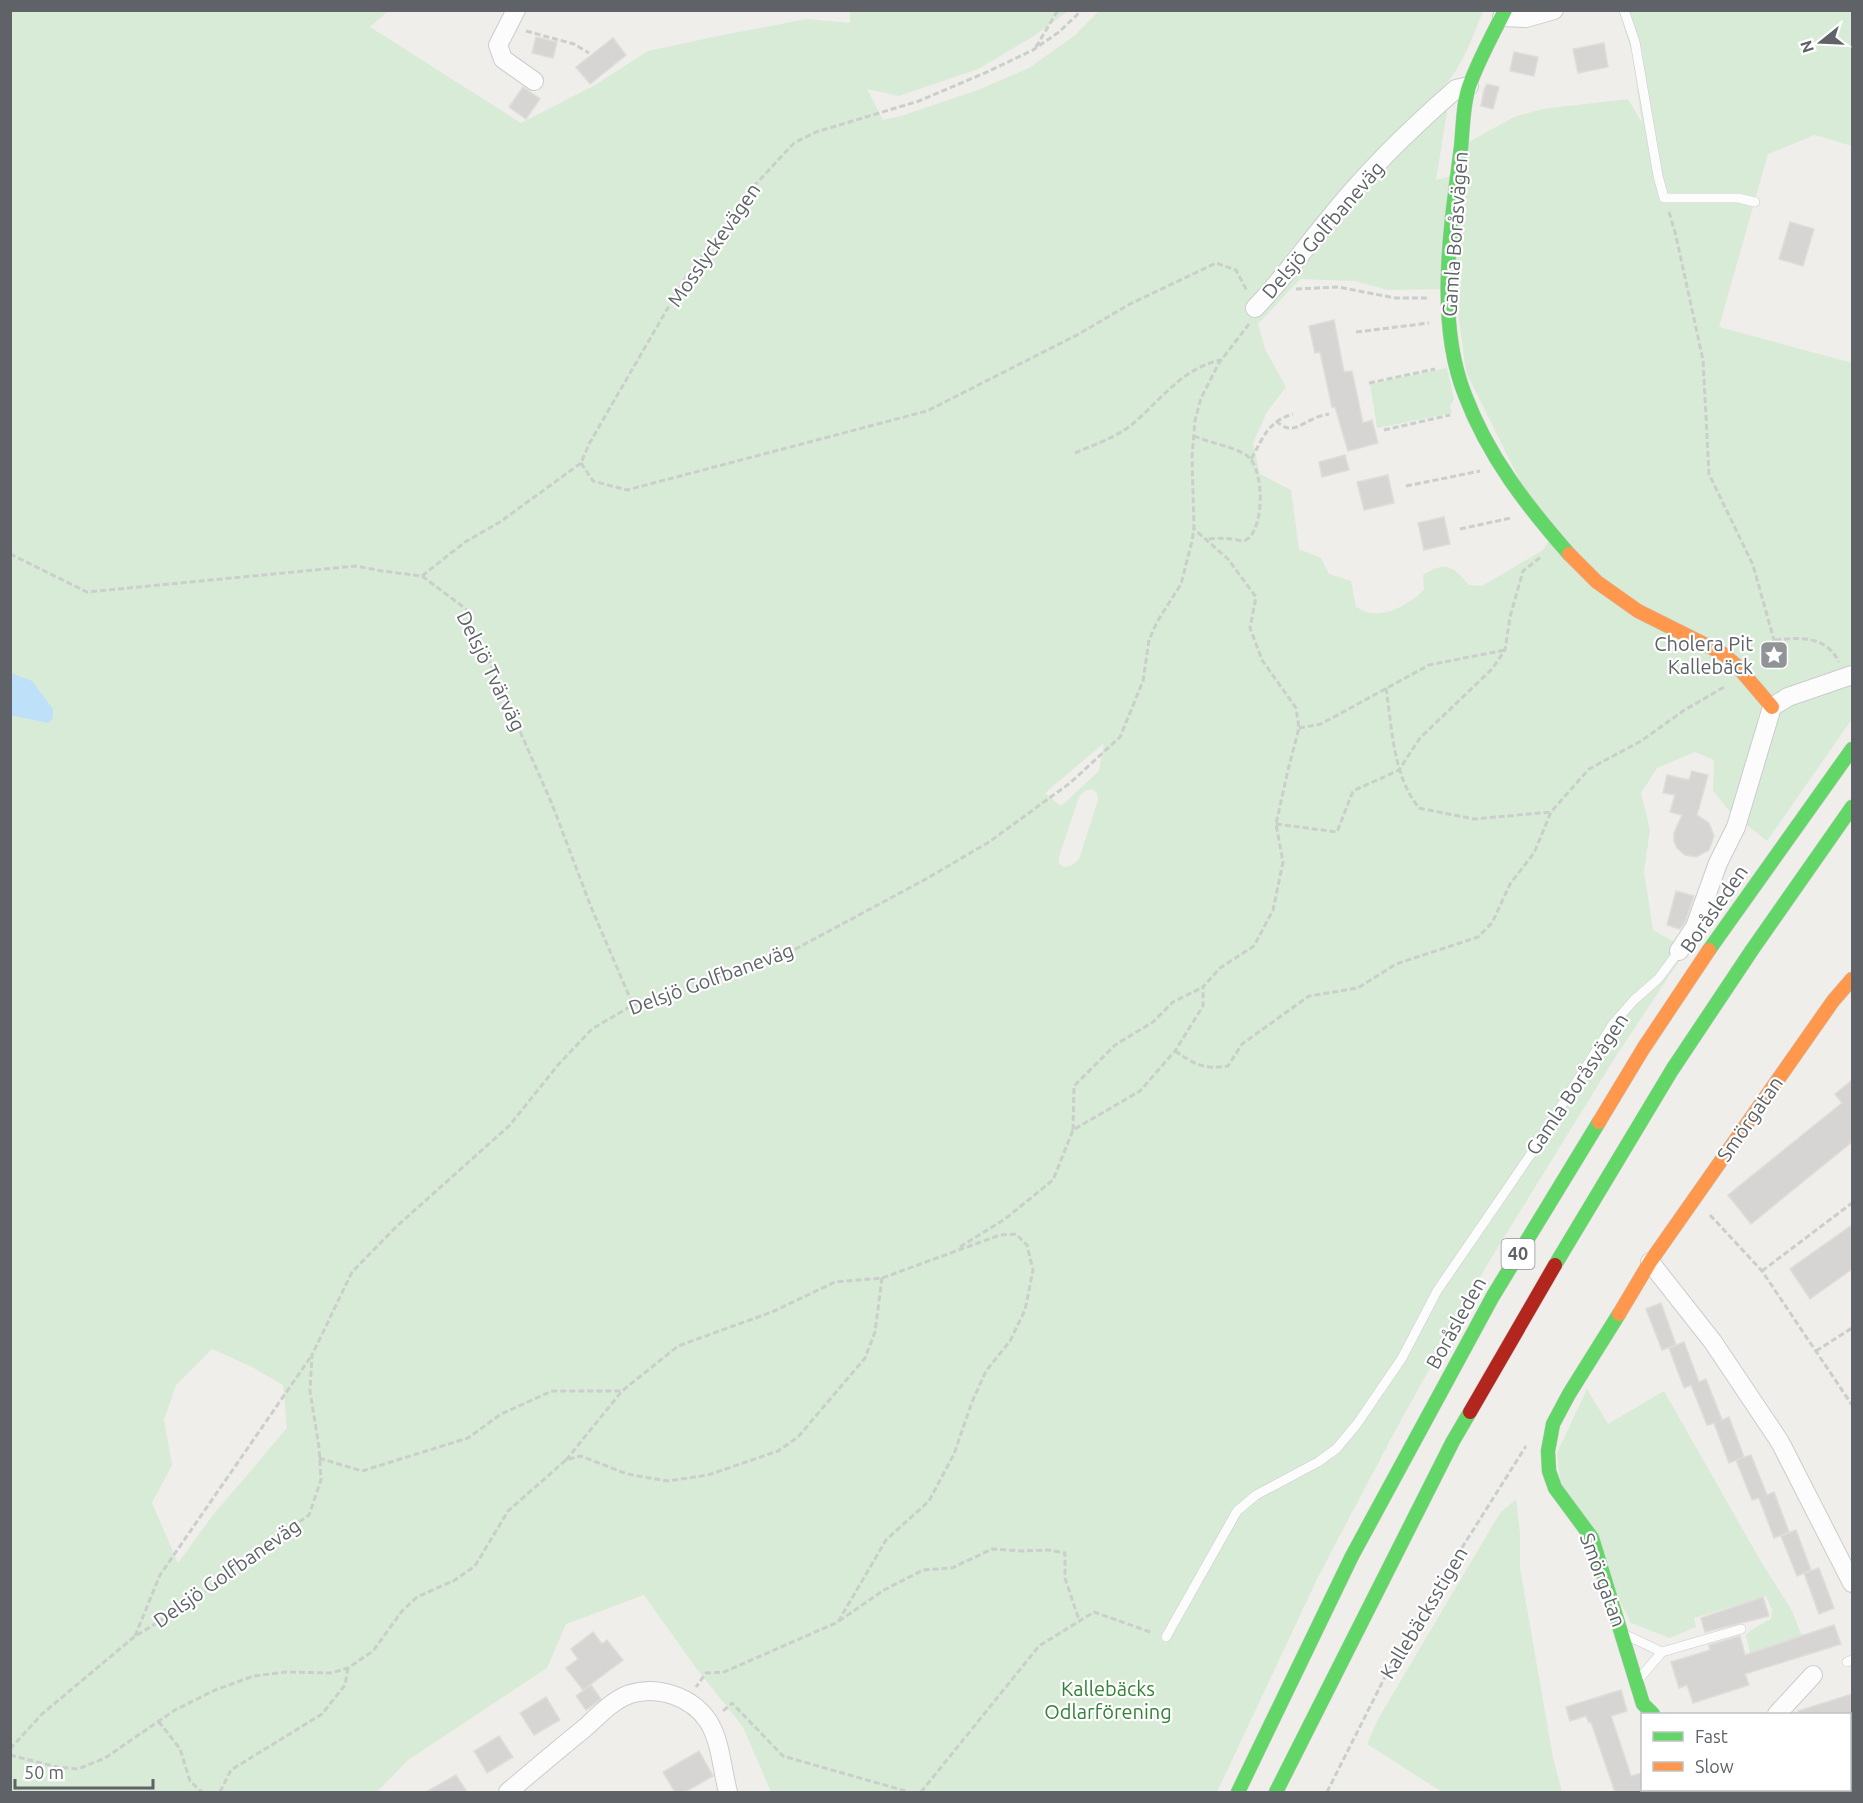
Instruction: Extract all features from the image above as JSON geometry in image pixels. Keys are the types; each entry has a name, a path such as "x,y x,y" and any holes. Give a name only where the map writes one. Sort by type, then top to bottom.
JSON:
{"main road":[{"name":"Gamla Boråsvägen","path":"1504,14 1470,86 1453,208 1449,317 1453,355 1464,394 1473,415 1514,488 1534,514 1597,582 1638,611 1714,648 1737,666 1772,707"},
{"name":"Boråsleden","path":"1238,1792 1352,1556 1493,1296 1643,1049 1721,932 1852,749"},
{"name":"40","path":"1276,1792 1454,1441 1589,1205 1691,1042 1852,807"},
{"name":"Smörgatan","path":"1652,1713 1643,1704 1592,1538 1555,1488 1548,1471 1548,1451 1553,1424 1650,1262 1826,1011 1852,979"}],"street":[{"path":"516,10 498,45 503,59 534,81"},
{"path":"1504,14 1526,18 1554,10"},
{"name":"Delsjö Golfbaneväg","path":"1256,308 1366,176 1456,89 1470,86"},
{"path":"1772,707 1788,697 1852,675"},
{"name":"Gamla Boråsvägen","path":"1679,951 1695,927 1718,862 1736,826 1772,707"},
{"path":"1650,1262 1713,1342 1780,1442 1852,1583"},
{"path":"1778,1713 1813,1675"},
{"path":"508,1792 621,1698 630,1694 649,1692 663,1692 686,1700 699,1710 709,1723 728,1792"}],"lane":[{"path":"1624,10 1635,42 1658,176 1665,198 1738,198 1755,202"},
{"name":"Gamla Boråsvägen","path":"1166,1637 1237,1511 1256,1495 1318,1462 1336,1449 1358,1424 1402,1358 1437,1291 1526,1161 1613,1023 1658,979 1679,951"},
{"path":"1637,1682 1662,1652 1741,1629"},
{"path":"1622,1634 1662,1652"}],"path":[{"path":"1033,50 1059,10"},
{"name":"Mosslyckevägen","path":"581,464 589,444 684,280 754,186 794,142 816,132 919,101 1033,50 1059,32 1082,10"},
{"path":"505,30 530,30 574,44 589,53"},
{"path":"1665,198 1676,236 1703,360 1709,474 1753,565 1774,640 1752,684"},
{"path":"10,554 87,592 356,566 382,572 422,576 465,542 500,522 581,464 593,481 627,490 927,411 1077,335 1130,304 1216,263 1236,270 1256,308"},
{"path":"1278,284 1285,289 1338,287 1395,298 1449,298"},
{"name":"Delsjö Golfbaneväg","path":"10,1749 42,1714 134,1637 197,1598 245,1559 309,1515 321,1479 319,1447 310,1390 312,1355 352,1272 396,1227 509,1126 558,1065 592,1029 633,1005 788,953 926,879 989,842 1070,783 1120,737 1143,681 1149,640 1157,622 1181,584 1194,529 1192,457 1195,420 1201,398 1221,360 1255,316 1256,308"},
{"path":"1356,332 1430,323"},
{"path":"1075,453 1128,428 1168,389 1194,369 1221,360"},
{"path":"1369,383 1437,368"},
{"path":"1251,459 1270,427 1279,418 1293,414"},
{"path":"1276,421 1286,428 1294,428 1314,418 1329,414"},
{"path":"1384,430 1452,414"},
{"path":"1194,436 1238,451 1251,459 1256,468 1261,489 1255,528 1249,539 1243,542 1226,538 1206,539"},
{"path":"1406,486 1483,470"},
{"path":"1461,529 1516,517"},
{"path":"953,1252 1005,1219 1053,1180 1073,1130 1074,1086 1115,1045 1154,1022 1173,1002 1203,987 1220,968 1254,946 1273,910 1283,861 1276,824 1299,728 1296,708 1262,660 1250,628 1256,597 1228,559 1194,529"},
{"path":"1276,824 1337,832 1353,791 1399,770 1419,738 1492,669 1505,650 1510,617 1523,571 1560,542"},
{"name":"Delsjö Tvärväg","path":"422,576 466,609 552,804 591,907 633,1005"},
{"path":"1774,640 1795,638 1815,641 1826,645 1833,651"},
{"path":"1299,728 1322,724 1429,665 1505,650"},
{"path":"1175,1051 1195,1064 1211,1069 1228,1066 1242,1044 1309,996 1358,988 1396,964 1478,937 1492,923 1510,884 1534,853 1551,812 1589,769 1641,741 1683,711 1726,688 1737,666"},
{"path":"1386,688 1399,770 1410,797 1419,808 1474,819 1551,812"},
{"path":"1073,1130 1140,1091 1175,1051 1203,1006 1203,987"},
{"path":"1695,1198 1762,1271 1852,1405"},
{"path":"1762,1271 1852,1203"},
{"path":"10,1755 57,1767 78,1769 105,1758 176,1710 215,1690 254,1676 286,1672 330,1673 348,1668 373,1651 402,1611 417,1597 455,1581 475,1566 508,1511 566,1460 622,1391 678,1346 772,1312 835,1282 882,1278 999,1235 1016,1234 1027,1245 1033,1270 1025,1310 1010,1341 986,1371 972,1402 954,1454 929,1501 886,1539 838,1622"},
{"path":"566,1460 580,1456 627,1474 668,1482 708,1475 778,1451 798,1437 865,1358 875,1332 882,1278"},
{"path":"1816,1351 1852,1328"},
{"path":"134,1637 160,1575 312,1355"},
{"path":"319,1458 362,1472 468,1438 501,1414 552,1391 622,1391"},
{"name":"Kallebäcksstigen","path":"1327,1792 1390,1667 1431,1597 1531,1439"},
{"path":"686,1700 706,1673 724,1672 838,1622 884,1590 923,1570 952,1568 992,1549 1048,1550 1065,1553 1065,1578 1079,1621"},
{"path":"921,1792 1039,1646 1094,1612 1166,1637"},
{"path":"220,1792 231,1770 322,1714 345,1685 348,1668"},
{"path":"709,1723 732,1702 783,1756 909,1792"},
{"path":"146,1730 160,1723 180,1749 190,1781 201,1792"}],"green space":[{"name":"Kallebäcks Odlarförening","path":"11,11 388,11 370,27 521,123 595,85 648,51 807,19 850,23 850,11 1068,11 1034,36 978,69 899,96 867,89 883,120 978,90 1029,68 1074,36 1099,11 1483,11 1456,71 1430,101 1447,112 1436,180 1465,172 1467,143 1514,117 1542,109 1628,99 1642,123 1632,53 1619,11 1852,11 1852,146 1815,135 1768,154 1719,327 1852,363 1852,719 1767,841 1730,812 1713,791 1714,760 1695,752 1657,768 1641,793 1650,830 1644,871 1653,930 1687,949 1616,1056 1487,1265 1318,1577 1217,1792 771,1792 743,1727 696,1668 644,1595 566,1624 547,1668 408,1760 377,1792 11,1792","holes":["1300,279 1355,281 1388,290 1455,289 1466,372 1528,497 1556,530 1543,550 1482,586 1469,585 1453,569 1443,567 1423,575 1424,590 1400,607 1378,613 1368,613 1356,607 1351,581 1329,574 1321,558 1299,549 1291,490 1260,474 1253,443 1267,412 1286,387 1265,349 1258,324","1104,743 1099,771 1061,806 1045,793","1092,789 1097,793 1098,800 1079,859 1071,866 1064,867 1059,863 1059,857 1079,797 1084,791","212,1349 252,1367 283,1385 287,1428 213,1515 178,1563 152,1503 172,1465 164,1420 176,1385"]},
{"path":"1447,368 1454,399 1450,406 1452,413 1377,428 1370,384"},
{"path":"1587,1389 1608,1424 1664,1391 1760,1560 1791,1609 1802,1636 1750,1653 1746,1635 1771,1619 1772,1609 1766,1596 1694,1618 1696,1627 1670,1638 1631,1623 1560,1482 1557,1453"},
{"path":"1516,1499 1520,1533 1520,1568 1553,1758 1562,1792 1442,1792 1367,1744 1378,1719 1500,1513"}],"water":[{"path":"11,673 32,681 53,709 53,718 48,723 14,716 11,718"}],"building":[{"path":"536,37 557,42 553,58 532,53"},
{"path":"613,38 626,55 590,84 576,67"},
{"path":"1604,43 1608,67 1578,73 1573,49"},
{"path":"1514,52 1538,57 1534,76 1510,71"},
{"path":"1487,84 1499,87 1493,109 1481,106"},
{"path":"523,87 540,99 526,119 509,107"},
{"path":"1790,222 1814,229 1803,266 1779,259"},
{"path":"1334,320 1344,372 1352,371 1363,423 1372,420 1378,443 1348,451 1335,407 1332,407 1320,352 1315,353 1309,326"},
{"path":"1345,455 1349,470 1322,477 1319,462"},
{"path":"1388,475 1394,503 1364,510 1357,482"},
{"path":"1444,517 1450,544 1424,550 1418,523"},
{"path":"1692,771 1708,775 1697,815 1709,823 1714,836 1709,850 1696,857 1685,855 1677,848 1674,833 1682,815 1670,812 1675,795 1663,793 1667,775 1689,780"},
{"path":"1676,891 1694,896 1685,922 1680,929 1667,925"},
{"path":"1852,1080 1852,1142 1751,1224 1728,1195 1842,1103 1835,1094"},
{"path":"1852,1225 1852,1269 1810,1299 1790,1269"},
{"path":"1661,1303 1676,1345 1662,1350 1646,1309"},
{"path":"1684,1342 1699,1382 1706,1379 1722,1420 1729,1417 1744,1457 1729,1463 1714,1423 1707,1425 1691,1385 1684,1388 1669,1348"},
{"path":"1751,1455 1767,1495 1774,1492 1789,1532 1774,1538 1759,1498 1752,1500 1736,1460"},
{"path":"1796,1530 1811,1570 1797,1576 1781,1536"},
{"path":"1819,1568 1834,1608 1819,1614 1804,1573"},
{"path":"1763,1597 1769,1616 1705,1632 1701,1618"},
{"path":"1834,1625 1841,1644 1745,1674 1749,1685 1693,1703 1687,1685 1679,1688 1671,1662 1710,1650 1709,1645 1740,1636 1745,1655"},
{"path":"593,1632 602,1644 607,1640 623,1660 583,1690 566,1668 578,1659 571,1649"},
{"path":"591,1685 601,1699 586,1710 576,1696"},
{"path":"1621,1690 1627,1711 1611,1716 1631,1776 1641,1773 1642,1792 1615,1792 1591,1722 1589,1723 1586,1716 1570,1721 1566,1707"},
{"path":"1852,1694 1852,1714 1799,1713 1798,1711"},
{"path":"546,1697 560,1720 534,1735 520,1713"},
{"path":"499,1736 513,1757 487,1773 474,1751"},
{"path":"699,1751 713,1776 685,1792 675,1792 663,1772"},
{"path":"456,1775 467,1792 426,1792"}],"traffic: fast":[{"path":"1505,10 1478,65 1466,98 1450,240 1448,272 1450,336 1465,395 1485,439 1523,498 1569,554"},
{"path":"1709,950 1852,749"},
{"path":"1555,1265 1672,1070 1852,807"},
{"path":"1238,1792 1352,1556 1493,1296 1599,1122"},
{"path":"1619,1314 1553,1424 1548,1451 1549,1471 1555,1488 1592,1538 1643,1704 1652,1713"},
{"path":"1276,1792 1453,1441 1470,1412"}],"traffic: slow":[{"path":"1569,554 1597,582 1638,611 1722,653 1737,666 1772,707"},
{"path":"1599,1122 1643,1049 1709,950"},
{"path":"1619,1314 1650,1262 1833,1001 1852,979"}],"traffic: jam":[{"path":"1470,1412 1555,1265"}],"place":[{"name":"Cholera Pit Kallebäck","path":"1774,655"}]}
